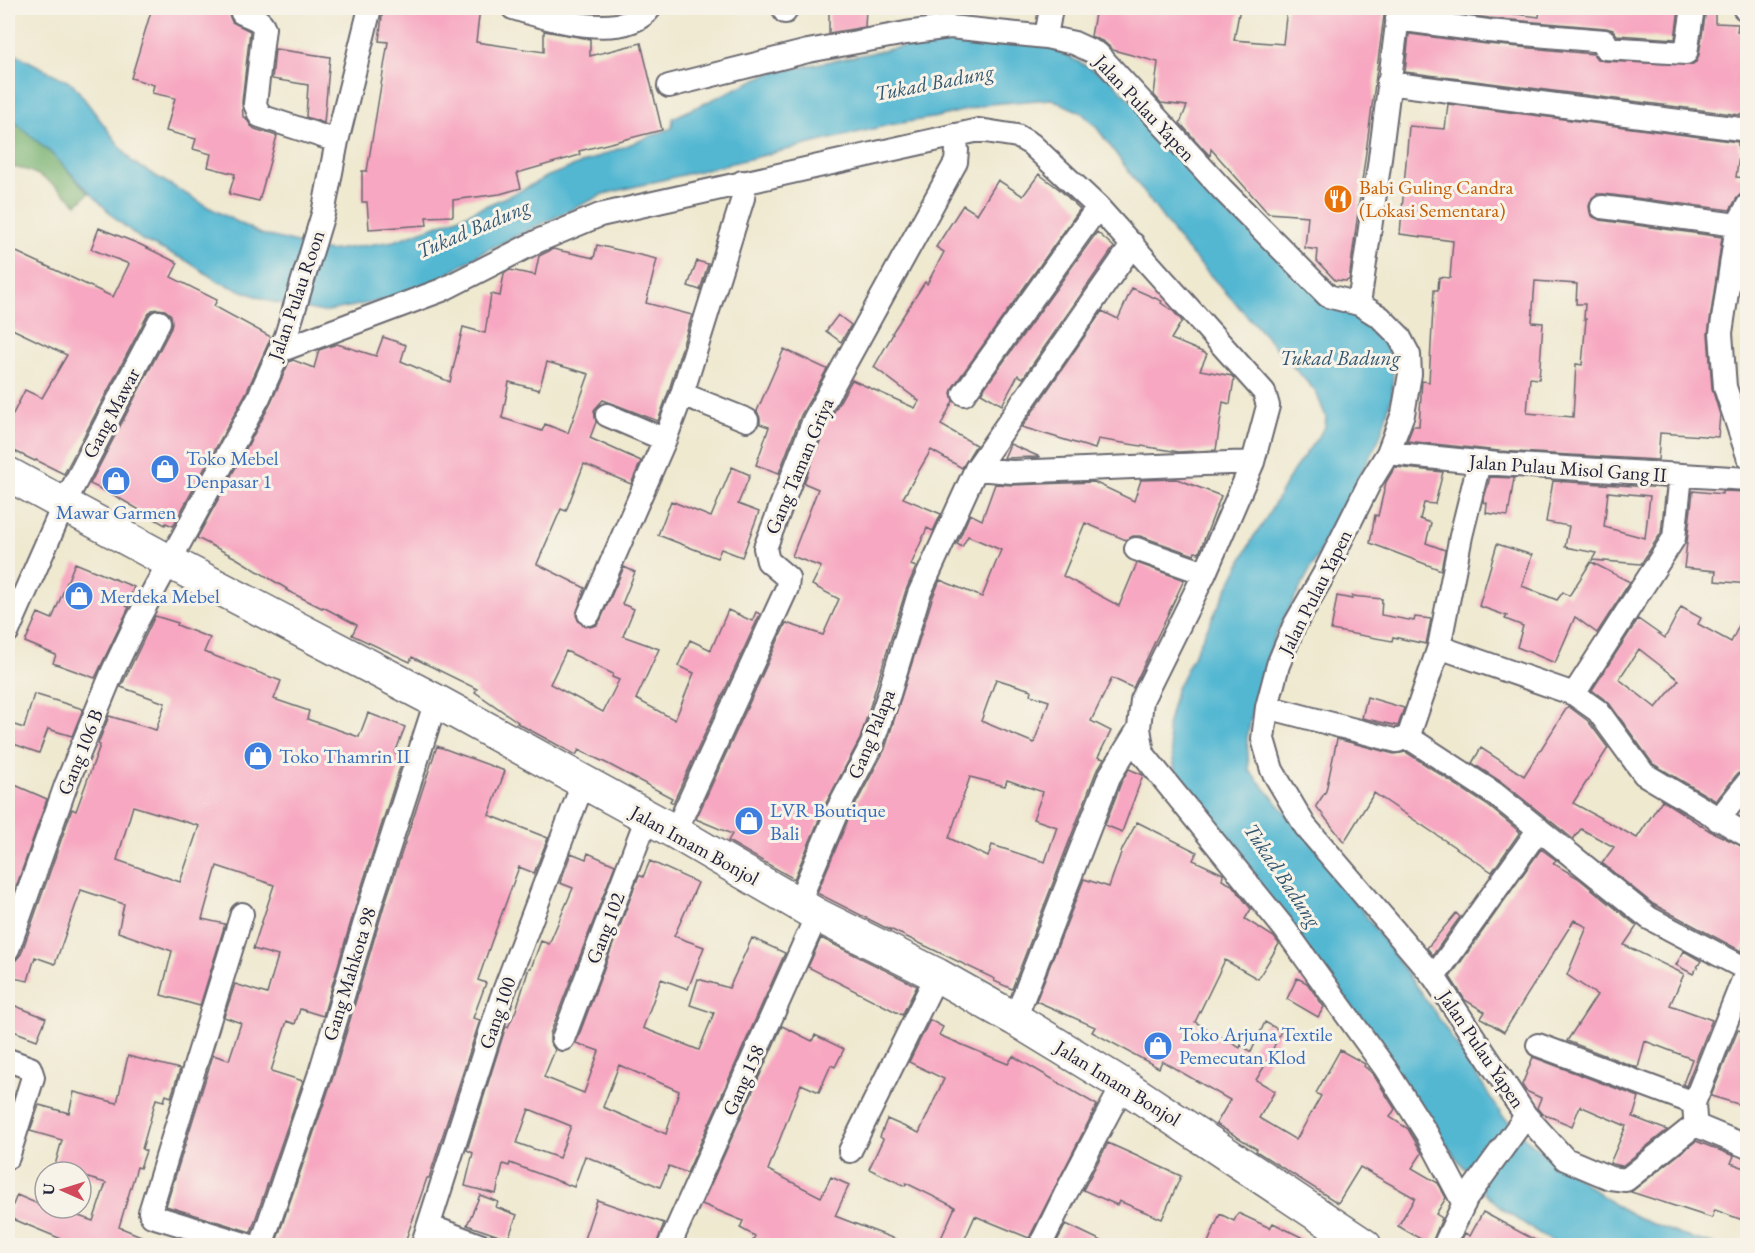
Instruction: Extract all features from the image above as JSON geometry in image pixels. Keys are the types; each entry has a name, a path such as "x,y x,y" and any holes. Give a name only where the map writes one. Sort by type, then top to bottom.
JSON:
{"highway":[{"name":"Jalan Imam Bonjol","path":"8,474 170,562 436,701 661,824 807,909 937,975 1015,1019 1123,1085 1365,1245"}],"street":[{"name":"Jalan Pulau Roon","path":"170,562 259,397 282,343 323,214 337,141 370,8"},
{"path":"513,8 548,17 601,26 618,26 644,16 650,8"},
{"path":"1046,37 1051,8"},
{"path":"1359,304 1398,13 1488,31 1605,41 1605,48 1686,53 1693,8"},
{"path":"242,13 258,20 264,28 255,104 260,116 337,141"},
{"name":"Jalan Pulau Yapen","path":"669,86 808,51 950,27 1046,37 1074,43 1098,54 1222,189 1328,296 1359,304 1380,317 1399,336 1409,355 1410,374 1403,414 1388,453 1369,484 1324,574 1294,626 1278,666 1267,707 1263,739 1272,770 1305,826 1434,978 1522,1123 1565,1160 1610,1178 1626,1180 1695,1125"},
{"path":"1388,83 1748,130"},
{"path":"282,343 442,290 540,240 600,215 979,130 1017,136 1031,144 1098,207 1133,244 1264,392 1268,406 1253,462 1205,573 1142,700 1139,728 1143,754 1284,928 1385,1068 1427,1134 1465,1202"},
{"name":"Gang Taman Griya","path":"661,824 787,588 788,578 768,561 765,548 814,420 956,162 955,135"},
{"path":"589,614 666,437 682,394 743,198 742,183"},
{"path":"1748,205 1737,225 1721,333 1725,387 1748,456"},
{"path":"964,394 1098,207"},
{"path":"1602,207 1737,225"},
{"name":"Gang Palapa","path":"807,909 838,809 872,744 919,594 976,469 1133,244"},
{"name":"Gang Mawar","path":"8,631 64,504 159,322"},
{"path":"682,394 747,420"},
{"path":"607,416 661,438 666,437"},
{"name":"Jalan Pulau Misol Gang II","path":"1388,453 1479,463 1748,479"},
{"path":"976,469 1012,472 1253,462"},
{"path":"1410,736 1438,647 1479,463"},
{"path":"1574,694 1674,538 1681,476"},
{"path":"1136,549 1205,573"},
{"name":"Gang 106 B","path":"8,949 87,731 113,670 170,562"},
{"path":"1438,647 1574,694 1598,711 1644,774 1748,836"},
{"name":"Gang Mahkota 98","path":"261,1245 320,1072 371,902 436,701"},
{"path":"1267,707 1397,741 1410,736"},
{"path":"1015,1019 1108,777 1139,728"},
{"path":"1410,736 1411,739 1495,794 1649,918 1747,970 1694,1103 1695,1125 1748,1147"},
{"path":"1718,820 1748,782"},
{"name":"Gang 100","path":"425,1235 501,999 584,783"},
{"name":"Gang 102","path":"563,1039 661,824"},
{"path":"1434,978 1538,828"},
{"name":"Gang 158","path":"669,1245 807,909"},
{"path":"242,914 150,1212 152,1216 251,1245"},
{"path":"850,1151 937,975"},
{"path":"1538,1045 1694,1103"},
{"path":"8,1060 30,1068 33,1077 8,1157"},
{"path":"1040,1245 1123,1085"},
{"path":"1444,1245 1465,1202 1522,1123"},
{"path":"425,1235 482,1245"}],"green space":[{"path":"8,116 51,153 89,193 77,204 37,174 8,167"}],"water":[{"name":"Tukad Badung","path":"955,36 1041,42 1109,78 1316,293 1367,324 1388,348 1393,370 1392,396 1380,437 1275,636 1256,694 1247,738 1249,770 1323,856 1436,1014 1502,1115 1525,1138 1615,1205 1645,1221 1715,1245 1557,1245 1505,1211 1485,1193 1457,1159 1176,776 1167,727 1176,690 1254,536 1293,471 1325,427 1326,417 1316,392 1181,243 1097,128 1082,113 1052,99 990,104 938,117 889,125 604,194 483,252 433,283 391,299 323,312 269,301 219,282 187,261 142,240 117,220 51,153 8,116 8,49 73,84 132,162 208,207 261,234 329,251 394,241 458,218 546,177 672,128 673,118 767,74"}],"building":[{"path":"152,8 230,8 229,15 232,22 250,31 242,102 243,117 255,129 277,136 259,201 229,194 235,174 208,167 211,154 193,149 196,139 166,131 175,98 152,93 154,85 131,78"},
{"path":"383,8 480,8 476,42 544,52 544,31 590,39 590,56 641,43 662,130 579,151 580,155 517,173 521,188 500,194 453,200 453,216 426,217 427,225 369,229 367,202 362,202 362,171 367,171 388,42 379,41"},
{"path":"829,8 866,8 865,27 829,33"},
{"path":"1096,8 1240,8 1234,40 1283,44 1287,8 1385,8 1349,280 1335,280 1317,261 1318,250 1305,248 1308,216 1268,213 1211,149 1210,156 1180,123 1187,106 1161,103 1154,95 1158,62 1113,50 1104,42 1091,36"},
{"path":"1413,8 1469,8 1539,17 1540,8 1679,8 1675,39 1617,35 1613,30 1606,28 1489,18"},
{"path":"1706,10 1715,10 1715,23 1738,24 1737,32 1748,33 1748,114 1740,115 1405,72 1409,34 1593,54 1597,59 1604,61 1691,65 1696,62 1699,55"},
{"path":"275,49 330,57 324,123 306,117 308,85 272,79"},
{"path":"1448,104 1738,142 1738,149 1740,149 1736,177 1748,178 1748,192 1742,193 1737,198 1730,210 1604,194 1597,194 1592,198 1589,206 1593,217 1600,220 1722,237 1708,334 1712,388 1720,415 1718,437 1660,433 1658,460 1499,451 1407,441 1413,426 1419,426 1422,381 1429,382 1434,290 1438,290 1439,277 1450,278 1453,241 1400,234 1409,126 1445,129","holes":["1535,281 1577,284 1576,304 1585,304 1584,319 1586,319 1582,365 1576,364 1573,417 1527,413 1530,378 1539,379 1543,323 1532,322"]},
{"path":"1039,174 1080,209 953,387 951,393 953,401 941,425 976,445 962,468 931,450 903,498 941,514 933,531 927,528 911,565 916,567 906,590 860,739 826,803 794,879 728,841 732,834 696,819 786,623 823,635 839,599 812,585 821,567 792,556 818,489 804,483 826,426 852,380 915,408 919,401 874,367 892,333 925,282 927,284 944,252 936,247 963,205 977,214 998,180 1023,196"},
{"path":"99,228 178,263 171,277 217,300 214,306 271,337 247,391 173,526 166,523 165,525 90,484 171,328 171,315 165,310 152,310 147,316 64,474 8,448 8,424 25,390 42,398 67,355 8,327 8,248 113,297 129,264 91,249"},
{"path":"1097,232 1114,247 1023,378 1018,375 1002,405 981,393"},
{"path":"597,245 657,259 646,303 692,315 658,421 603,400 594,410 596,422 590,438 641,461 631,484 584,464 566,511 561,509 537,564 585,588 576,615 579,622 590,627 597,625 601,619 624,567 635,572 622,604 634,609 623,636 659,649 636,699 675,720 694,673 678,666 690,640 711,650 728,610 752,621 756,612 760,614 673,803 670,801 672,798 608,764 579,750 576,755 517,723 475,692 477,689 412,657 410,662 352,635 357,625 286,590 236,558 197,538 271,403 289,362 293,360 314,368 319,350 337,344 376,356 383,337 406,345 401,361 450,382 463,327 485,333 491,294 500,296 504,274 510,270 535,275 539,256 553,249 594,258","holes":["547,362 589,374 568,433 545,424 542,431 502,418 509,382 539,390","566,651 613,674 612,677 619,680 603,712 550,684"]},
{"path":"697,261 708,264 700,290 688,286"},
{"path":"1132,288 1162,301 1161,303 1182,321 1171,339 1207,354 1200,370 1232,376 1234,379 1230,404 1223,402 1216,450 1179,452 1098,439 1095,449 1022,427 1102,311 1118,319"},
{"path":"838,315 851,325 841,342 826,331"},
{"path":"784,349 827,369 801,415 779,473 756,465 769,427 760,424 757,411"},
{"path":"1010,444 1040,457 1004,458"},
{"path":"732,467 750,475 738,504 759,512 742,557 721,549 717,558 658,535 671,501 711,517"},
{"path":"1395,467 1443,472 1435,504 1424,503 1420,519 1431,523 1426,543 1445,550 1441,570 1370,543 1375,515 1378,516 1386,482"},
{"path":"1490,477 1514,478 1508,516 1486,513 1487,503 1483,502"},
{"path":"1177,479 1221,496 1199,553 1195,552 1194,555 1140,536 1133,536 1126,540 1085,523 1063,576 1119,606 1137,563 1184,580 1133,688 1112,678 1091,721 1111,731 1098,757 1104,759 1096,772 1012,989 817,893 850,815 885,749 940,580 982,597 1001,550 968,536 962,547 957,544 970,514 982,520 995,484 1094,482 1134,501 1141,480","holes":["996,679 1031,690 1030,695 1049,701 1034,743 981,721","970,777 1005,786 1007,780 1043,792 1033,819 1057,827 1045,862 992,845 988,857 949,838"]},
{"path":"1553,481 1666,488 1661,533 1641,564 1592,560 1596,553 1565,547 1569,526 1546,522","holes":["1608,492 1650,496 1645,538 1604,527"]},
{"path":"1693,491 1722,494 1722,491 1748,492 1748,584 1715,581 1716,571 1684,568"},
{"path":"1497,544 1532,555 1522,586 1557,600 1563,592 1569,596 1591,562 1630,582 1597,633 1575,617 1555,663 1517,647 1523,626 1505,619 1507,616 1479,606"},
{"path":"75,563 134,587 126,606 129,607 95,678 53,663 56,655 25,642 38,613 52,619"},
{"path":"1337,596 1352,599 1352,596 1382,599 1381,615 1414,621 1415,617 1431,619 1426,644 1393,637 1392,641 1331,630"},
{"path":"1681,607 1701,618 1698,624 1731,642 1748,607 1748,769 1737,774 1716,801 1653,764 1609,703 1592,690 1638,619 1665,638","holes":["1639,649 1679,680 1656,708 1619,679"]},
{"path":"155,616 178,623 177,625 210,638 204,652 281,681 274,699 309,711 307,719 359,737 368,713 405,727 395,753 404,755 323,1016 300,1009 295,1024 287,1021 271,1071 303,1081 251,1232 166,1206 213,1055 229,1060 241,1023 224,1017 235,984 267,994 278,956 253,949 274,885 217,866 202,919 225,924 200,1006 161,995 172,951 118,932 124,904 81,890 55,964 35,957 28,981 8,977 8,962 16,960 21,954 72,809 76,811 109,716 156,730 165,703 121,687","holes":["133,806 199,826 180,882 117,860"]},
{"path":"34,694 83,709 72,736 48,729 39,753 8,742 8,723 24,728"},
{"path":"1367,697 1404,708 1398,726 1362,718"},
{"path":"1568,706 1588,721 1608,748 1573,803 1637,838 1662,800 1710,831 1748,849 1748,938 1741,951 1653,904 1602,863 1614,847 1581,829 1573,839 1503,783 1472,763 1481,748 1524,776"},
{"path":"1337,739 1394,754 1406,752 1487,805 1520,832 1492,872 1374,793 1344,842 1316,806 1326,791"},
{"path":"437,746 505,771 489,815 548,838 534,873 519,867 491,943 478,980 486,983 473,1018 480,1020 429,1178 427,1178 404,1245 275,1245 333,1077 384,906"},
{"path":"1129,769 1143,775 1122,832 1105,825 1121,783"},
{"path":"8,782 47,799 8,910"},
{"path":"1137,822 1197,852 1193,860 1223,874 1222,880 1232,885 1251,909 1245,919 1274,937 1279,944 1258,979 1225,960 1195,1022 1251,1052 1265,1022 1281,1031 1256,1080 1275,1091 1259,1118 1296,1140 1321,1096 1316,1093 1340,1050 1365,1064 1364,1066 1373,1074 1395,1109 1390,1117 1408,1129 1422,1153 1412,1168 1438,1183 1446,1198 1436,1214 1442,1218 1431,1245 1398,1226 1415,1198 1360,1167 1338,1203 1216,1124 1230,1100 1162,1061 1159,1068 1092,1032 1095,1027 1036,1001 1084,879 1109,887 1122,850"},
{"path":"1541,849 1556,860 1553,863 1578,878 1637,926 1624,945 1684,974 1670,1005 1712,1020 1686,1086 1683,1084 1692,1059 1645,1041 1638,1068 1567,1041 1597,995 1567,975 1587,927 1574,920 1504,1032 1481,1018 1485,1012 1465,1000 1450,977"},
{"path":"571,853 586,859 588,853 615,865 550,1034 550,1042 555,1050 544,1077 584,1093 599,1051 576,1043 639,875 643,877 650,861 698,883 674,936 704,947 688,989 661,979 643,1028 699,1050 714,1013 690,1005 698,979 729,988 752,938 785,953 687,1173 669,1166 660,1187 585,1156 574,1187 510,1163 509,1166 503,1164 496,1194 465,1186 473,1153 467,1150 506,1026 508,1027 516,1010 529,968 531,968 541,941 549,944 573,888 560,883","holes":["619,1065 679,1091 666,1134 603,1107","529,1109 571,1126 559,1158 517,1143"]},
{"path":"1456,913 1460,917 1433,955 1427,948"},
{"path":"821,938 917,986 902,1015 808,967"},
{"path":"1684,951 1701,961 1693,974 1676,965"},
{"path":"1297,978 1307,983 1324,1007 1318,1017 1287,999"},
{"path":"8,1003 46,1018 37,1040 8,1029"},
{"path":"930,1020 943,1027 939,1035 1008,1064 1013,1056 1097,1105 1029,1238 975,1216 962,1245 938,1245 955,1207 906,1183 905,1186 869,1169 883,1139 880,1137 887,1119 919,1133 944,1079 909,1062"},
{"path":"782,1026 812,1041 815,1035 844,1049 835,1067 831,1065 819,1092 801,1084 768,1170 821,1197 831,1177 849,1185 835,1216 908,1245 751,1245 755,1236 740,1228 743,1221 702,1204"},
{"path":"1738,1030 1748,1033 1748,1107 1711,1096"},
{"path":"128,1056 180,1069 171,1097 166,1095 164,1101 156,1099 142,1149 146,1151 140,1168 137,1167 119,1227 163,1245 57,1245 59,1238 8,1217 17,1195 33,1202 33,1220 93,1221 106,1183 93,1179 93,1160 56,1160 62,1140 30,1131 39,1105 69,1113 74,1092 117,1103"},
{"path":"1533,1057 1639,1097 1633,1117 1667,1130 1622,1166 1610,1163 1626,1126 1580,1106 1572,1126 1541,1113 1537,1108 1541,1098 1526,1091 1522,1085"},
{"path":"1696,1141 1734,1156 1731,1163 1748,1169 1748,1222 1715,1210 1712,1218 1631,1192"},
{"path":"1108,1143 1181,1176 1162,1219 1119,1201 1117,1205 1083,1190"},
{"path":"480,1195 498,1202 496,1207 517,1215 508,1239 467,1225"},
{"path":"597,1200 664,1223 656,1245 582,1245"},
{"path":"1483,1212 1544,1245 1459,1245 1465,1233 1470,1236"},
{"path":"1238,1213 1270,1228 1273,1223 1317,1245 1207,1245 1220,1214 1234,1221"},
{"path":"1066,1224 1110,1245 1055,1245"}],"place":[{"name":"Babi Guling Candra (Lokasi Sementara)","path":"1338,199"},
{"name":"Toko Mebel Denpasar 1","path":"165,469"},
{"name":"Mawar Garmen","path":"116,481"},
{"name":"Merdeka Mebel","path":"79,596"},
{"name":"Toko Thamrin II","path":"258,756"},
{"name":"LVR Boutique Bali","path":"749,821"},
{"name":"Toko Arjuna Textile Pemecutan Klod","path":"1158,1046"}]}
